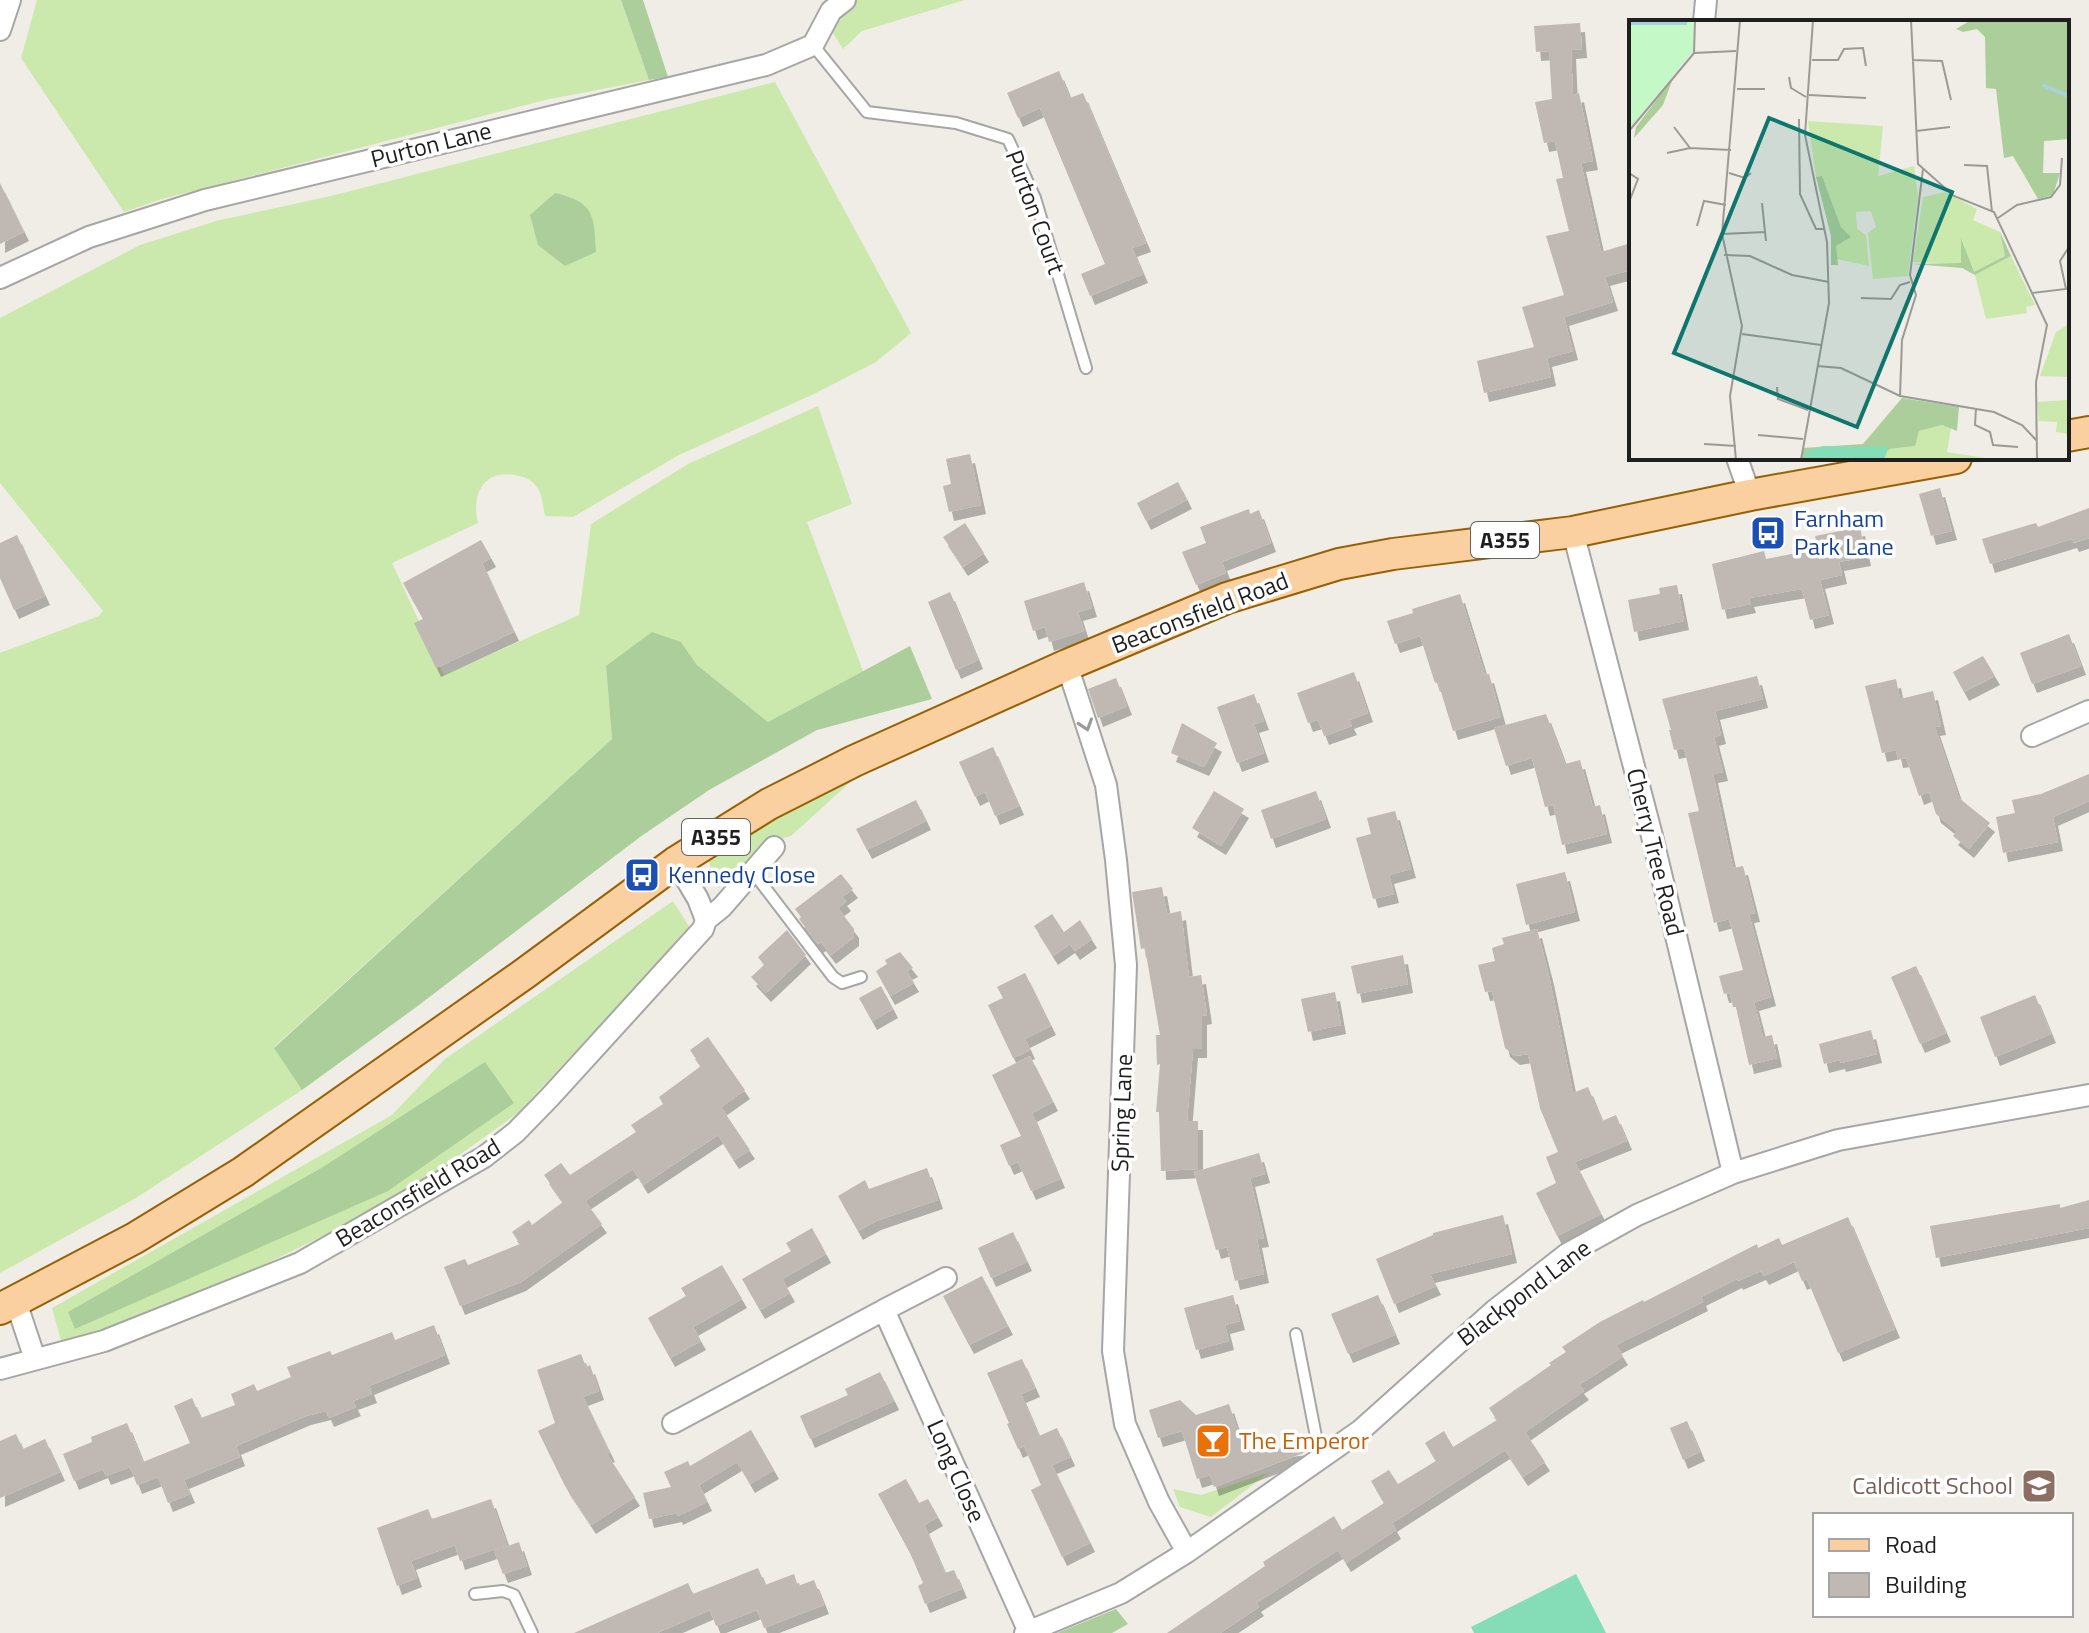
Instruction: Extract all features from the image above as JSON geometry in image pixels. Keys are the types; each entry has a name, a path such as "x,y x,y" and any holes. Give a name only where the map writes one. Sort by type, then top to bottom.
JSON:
{"main road":[{"path":"2069,436 2089,432"},
{"name":"Beaconsfield Road","path":"8,1305 135,1238 243,1172 524,974 676,862 769,804 854,761 1067,665 1227,598 1339,564 1393,554 1573,532 1750,495 1945,460"}],"street":[{"path":"0,30 10,0"},
{"path":"813,45 831,11 845,0"},
{"path":"1704,20 1706,0"},
{"name":"Purton Lane","path":"0,278 89,237 205,200 766,65 813,45"},
{"path":"1738,460 1750,495"},
{"name":"Cherry Tree Road","path":"1573,532 1651,832 1733,1173"},
{"name":"Spring Lane","path":"1067,665 1106,785 1126,965 1113,1351 1125,1424 1159,1502 1187,1552"},
{"path":"2032,736 2089,711"},
{"name":"Beaconsfield Road","path":"0,1369 104,1341 300,1263 484,1157 516,1132 550,1097 658,981 703,929 706,920 722,907 774,847"},
{"path":"676,862 698,899 706,920"},
{"name":"Blackpond Lane","path":"1027,1632 1121,1593 1187,1552 1361,1430 1495,1310 1567,1254 1649,1209 1733,1173 1838,1140 2089,1095"},
{"path":"673,1423 946,1278"},
{"name":"Beaconsfield Road","path":"8,1305 35,1359"},
{"name":"Long Close","path":"884,1310 1027,1632"}],"lane":[{"name":"Purton Court","path":"813,45 867,112 956,123 1008,139 1035,198 1086,368"},
{"path":"753,872 833,977 842,983 861,977"},
{"path":"1296,1334 1320,1457"},
{"path":"475,1594 503,1591 514,1595 532,1633"}],"green space":[{"path":"37,0 621,0 649,80 545,100 162,199 124,212 21,58"},
{"path":"621,0 643,0 668,77 649,80"},
{"path":"851,0 965,0 862,31 843,49 829,27"},
{"path":"775,82 911,333 876,362 816,393 679,455 573,517 545,516 540,492 524,477 494,476 487,480 478,494 478,523 392,563 444,675 579,615 591,524 688,464 818,406 852,504 807,522 863,671 768,722 697,665 681,642 606,667 612,739 274,1047 302,1090 136,1198 0,1273 0,653 99,616 103,611 0,483 0,318 140,245 216,221 335,195"},
{"path":"555,193 578,201 590,212 593,220 596,252 565,266 538,245 530,215"},
{"path":"652,632 681,642 697,665 768,722 910,646 932,699 817,730 709,790 640,837 302,1090 274,1048 612,739 606,666"},
{"path":"857,776 791,836 775,840 718,888 708,859 766,821"},
{"path":"673,901 690,928 518,1113 395,1201 220,1286 62,1344 52,1308 392,1115 445,1059"},
{"path":"485,1062 514,1103 388,1191 75,1329 68,1312 323,1167"},
{"path":"1268,1473 1211,1517 1180,1507 1173,1489 1201,1495"},
{"path":"1576,1574 1606,1633 1474,1633 1471,1627"},
{"path":"1116,1609 1128,1624 1112,1633 1057,1633"}],"building":[{"path":"1580,23 1582,49 1571,50 1573,95 1579,93 1593,161 1581,163 1601,252 1629,244 1629,271 1605,277 1613,302 1564,317 1573,351 1547,358 1551,377 1484,393 1477,361 1534,347 1522,307 1564,295 1546,236 1569,231 1556,179 1563,178 1555,141 1544,143 1535,102 1552,99 1549,51 1536,52 1534,26"},
{"path":"1059,71 1070,98 1083,93 1146,243 1132,248 1143,274 1090,296 1081,274 1105,264 1040,108 1018,118 1007,93"},
{"path":"0,183 24,232 0,244"},
{"path":"970,454 981,505 949,512 943,486 951,484 946,459"},
{"path":"1178,482 1187,500 1146,521 1137,503"},
{"path":"1940,488 1952,531 1931,536 1919,494"},
{"path":"2089,508 2089,538 2074,543 2072,539 1990,564 1982,539 2036,523 2038,527"},
{"path":"1249,509 1250,514 1259,510 1271,543 1222,562 1226,573 1196,585 1182,552 1206,543 1200,527"},
{"path":"965,523 984,553 963,567 943,537"},
{"path":"1860,527 1866,557 1839,562 1842,575 1820,580 1829,615 1810,620 1802,589 1749,598 1751,604 1722,610 1712,564 1764,551 1766,559 1818,549 1815,536"},
{"path":"17,535 45,596 14,610 0,578 0,543"},
{"path":"481,540 491,558 482,563 514,632 436,668 414,623 423,619 403,583"},
{"path":"1084,582 1092,608 1078,612 1084,631 1049,642 1045,627 1033,631 1024,601"},
{"path":"1677,585 1684,621 1634,632 1628,600 1660,594 1659,588"},
{"path":"950,592 978,660 956,670 928,602"},
{"path":"1460,594 1501,717 1453,731 1420,636 1395,644 1387,621 1413,613 1412,609"},
{"path":"2069,634 2081,666 2032,684 2020,653"},
{"path":"1983,656 1995,676 1964,692 1953,672"},
{"path":"1354,672 1368,713 1349,720 1352,726 1324,736 1318,720 1308,723 1297,693"},
{"path":"1757,676 1763,699 1715,711 1721,735 1714,737 1723,772 1713,774 1733,868 1743,866 1755,913 1749,914 1771,997 1754,1002 1763,1037 1772,1035 1777,1058 1749,1065 1736,1007 1733,1007 1730,993 1724,994 1719,976 1743,970 1729,919 1714,923 1688,813 1699,811 1684,748 1674,750 1662,699"},
{"path":"1116,678 1127,706 1098,718 1088,689"},
{"path":"1896,679 1900,699 1933,691 1941,726 1935,727 1959,798 1990,823 1969,849 1953,836 1957,831 1936,814 1929,792 1919,796 1906,758 1898,759 1896,750 1882,753 1865,686"},
{"path":"1254,694 1264,721 1254,724 1264,753 1237,763 1217,707"},
{"path":"1546,714 1565,764 1580,760 1593,807 1600,805 1607,834 1562,845 1553,805 1545,807 1532,758 1506,766 1494,728"},
{"path":"1182,723 1217,743 1204,767 1171,753"},
{"path":"993,747 1019,806 995,816 985,792 975,797 959,762"},
{"path":"2089,774 2089,801 2053,817 2058,842 2003,853 1996,817 2015,813 2012,800 2041,794"},
{"path":"1214,791 1244,809 1221,846 1192,828"},
{"path":"1316,791 1326,819 1271,839 1261,810"},
{"path":"916,800 926,821 867,850 856,829"},
{"path":"1395,811 1411,869 1389,875 1394,894 1373,899 1356,838 1371,834 1367,818"},
{"path":"1565,872 1575,912 1526,925 1516,884"},
{"path":"841,874 853,889 842,897 846,902 838,908 854,929 854,937 831,955 821,942 818,944 795,909"},
{"path":"1162,887 1167,914 1181,911 1189,977 1201,975 1207,1015 1202,1016 1202,1049 1193,1049 1187,1121 1198,1121 1198,1169 1161,1171 1159,1112 1156,1112 1160,1064 1157,1065 1156,1035 1160,1035 1132,892"},
{"path":"1052,914 1064,932 1080,920 1092,939 1075,951 1070,944 1053,956 1034,926"},
{"path":"1537,929 1573,1093 1588,1087 1602,1121 1616,1115 1627,1141 1575,1162 1601,1214 1557,1236 1536,1193 1556,1183 1546,1157 1558,1152 1540,1108 1528,1054 1515,1056 1505,1048 1492,991 1485,992 1478,965 1495,961 1492,948 1504,944 1502,938"},
{"path":"787,930 806,955 766,993 751,977 764,965 758,957"},
{"path":"900,952 913,968 907,971 914,983 890,996 876,971 887,964 885,960"},
{"path":"1403,955 1408,984 1357,994 1351,966"},
{"path":"1916,966 1946,1033 1920,1044 1891,977"},
{"path":"1025,973 1051,1026 1025,1039 1030,1050 1013,1058 988,1005 1003,998 997,987"},
{"path":"881,986 893,1009 872,1021 859,998"},
{"path":"1335,992 1341,1025 1308,1032 1301,999"},
{"path":"2035,995 2051,1034 1995,1057 1980,1017"},
{"path":"1871,1030 1877,1054 1824,1064 1819,1044"},
{"path":"708,1037 745,1090 721,1107 750,1150 734,1160 718,1135 643,1185 633,1169 585,1201 602,1224 521,1282 460,1306 444,1267 465,1259 468,1265 520,1244 512,1232 529,1220 532,1225 563,1202 544,1175 561,1163 570,1175 636,1132 631,1125 663,1104 659,1097 701,1066 690,1050"},
{"path":"1030,1056 1053,1102 1032,1113 1060,1179 1031,1191 1018,1162 1009,1166 1000,1145 1021,1136 992,1075"},
{"path":"1259,1153 1265,1174 1250,1178 1264,1238 1257,1239 1264,1274 1235,1281 1227,1247 1216,1250 1194,1172"},
{"path":"927,1168 938,1200 876,1221 858,1231 838,1196 865,1180 869,1189"},
{"path":"2089,1200 2089,1228 1936,1258 1930,1226 2060,1204 2060,1208"},
{"path":"1503,1215 1512,1254 1430,1274 1436,1286 1394,1304 1376,1259 1433,1233"},
{"path":"1848,1217 1895,1329 1838,1353 1807,1279 1802,1281 1794,1262 1764,1276 1761,1271 1737,1279 1701,1297 1703,1302 1616,1345 1623,1356 1579,1385 1584,1391 1525,1432 1545,1462 1523,1477 1505,1450 1392,1523 1396,1530 1346,1563 1338,1550 1256,1603 1259,1607 1220,1633 1167,1633 1265,1566 1263,1562 1334,1516 1342,1530 1384,1503 1371,1481 1389,1470 1398,1484 1436,1461 1425,1443 1444,1431 1453,1447 1497,1420 1489,1408 1551,1365 1549,1363 1566,1352 1562,1347 1600,1322 1757,1244 1758,1248 1779,1238 1782,1245"},
{"path":"812,1228 826,1254 782,1279 790,1293 760,1310 742,1279 791,1251 786,1243"},
{"path":"1013,1232 1027,1262 991,1278 978,1248"},
{"path":"722,1265 742,1299 693,1327 701,1341 670,1358 648,1318 686,1296 681,1288"},
{"path":"982,1276 1008,1326 969,1345 943,1296"},
{"path":"1233,1295 1240,1321 1225,1325 1229,1341 1196,1350 1184,1308"},
{"path":"1378,1295 1395,1335 1348,1354 1331,1314"},
{"path":"434,1325 445,1355 369,1386 372,1394 353,1401 356,1407 329,1418 326,1411 306,1416 236,1446 240,1457 184,1480 190,1494 168,1503 158,1477 137,1485 130,1467 106,1476 103,1469 74,1481 63,1454 92,1442 91,1437 127,1423 143,1462 190,1443 174,1406 192,1398 201,1418 235,1405 231,1394 254,1384 257,1391 291,1377 287,1367 330,1351 332,1355 392,1332 395,1340"},
{"path":"581,1354 586,1367 590,1365 599,1391 583,1397 610,1453 607,1454 635,1497 591,1525 565,1486 538,1431 555,1423 537,1370"},
{"path":"1022,1359 1035,1388 1021,1394 1039,1436 1057,1428 1070,1457 1052,1465 1090,1543 1062,1557 1031,1490 1041,1485 1024,1446 1018,1449 987,1373"},
{"path":"880,1372 894,1401 810,1439 800,1416 848,1395 845,1389"},
{"name":"The Emperor","path":"1180,1400 1196,1415 1229,1404 1242,1444 1252,1445 1255,1451 1304,1446 1306,1452 1214,1487 1210,1475 1197,1479 1182,1431 1158,1438 1149,1410"},
{"path":"1687,1421 1700,1452 1683,1460 1670,1428"},
{"path":"751,1430 774,1470 750,1484 737,1462 699,1485 707,1502 678,1516 677,1513 649,1519 643,1493 671,1487 664,1472 688,1461 690,1466"},
{"path":"16,1434 23,1449 45,1439 60,1472 0,1498 0,1441"},
{"path":"906,1479 919,1503 928,1499 938,1517 924,1525 945,1573 954,1570 962,1589 925,1604 918,1586 923,1583 878,1494"},
{"path":"491,1499 507,1545 460,1561 455,1545 411,1561 417,1578 397,1586 377,1528 428,1509 432,1519"},
{"path":"519,1542 527,1566 503,1574 494,1551"},
{"path":"758,1568 765,1585 794,1574 798,1586 814,1580 824,1605 764,1628 757,1610 716,1626 710,1610 657,1633 574,1633 688,1583 693,1594"}],"place":[{"name":"Farnham Park Lane","path":"1768,533"},
{"name":"Kennedy Close","path":"642,875"},
{"name":"The Emperor","path":"1213,1441"},
{"name":"Caldicott School","path":"2039,1486"}]}
